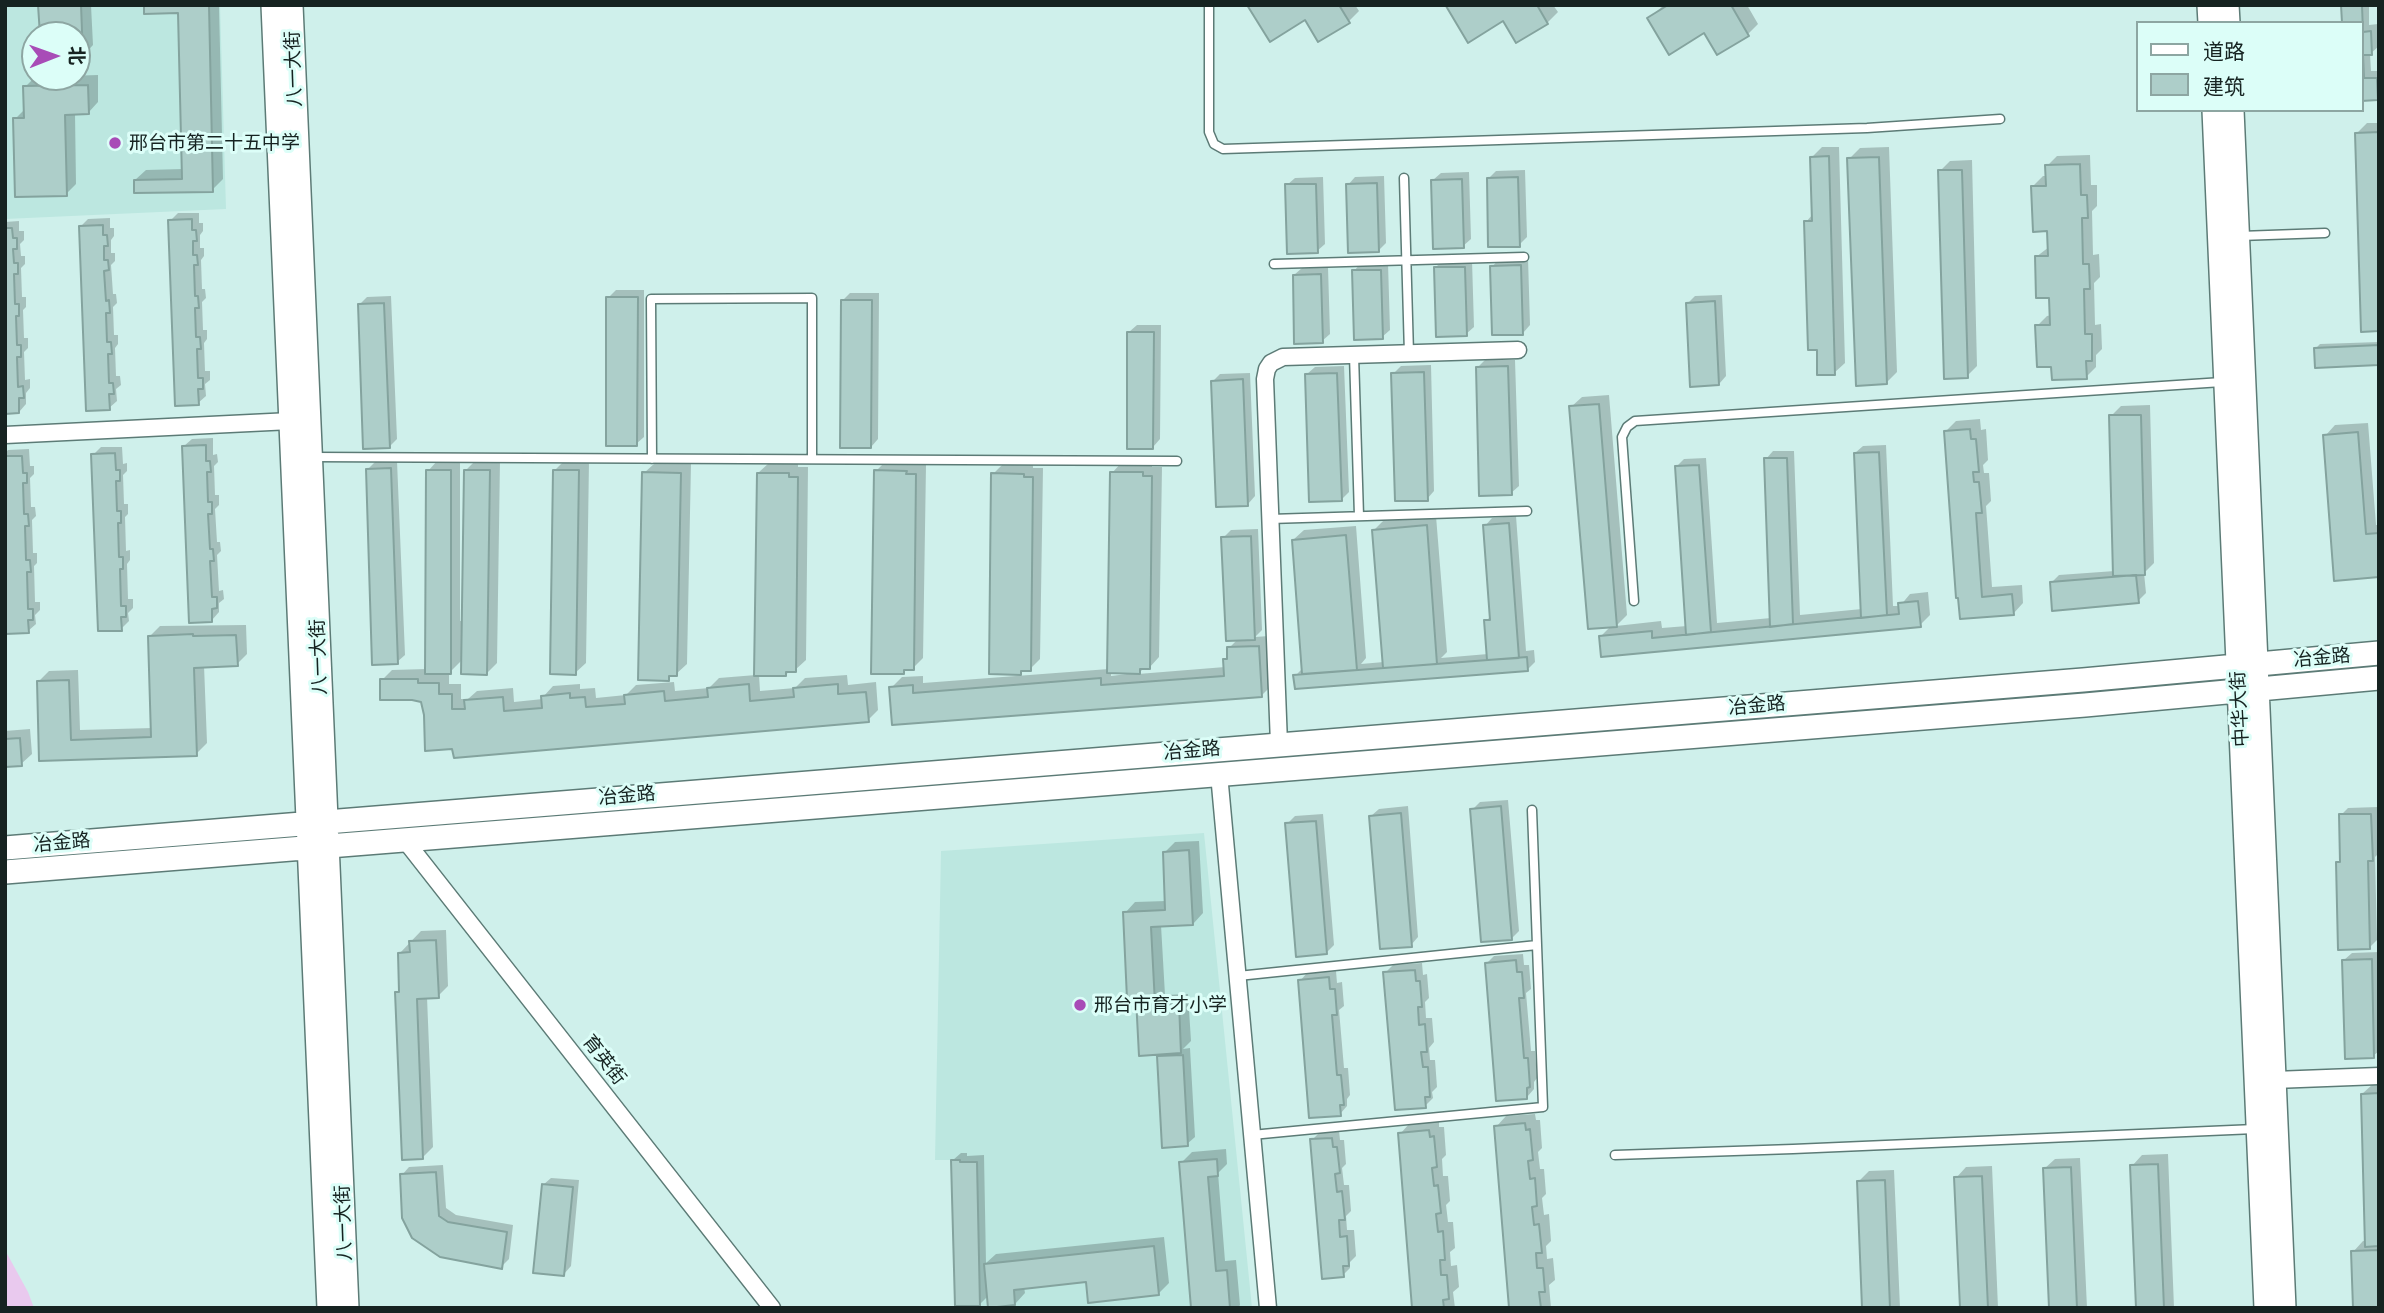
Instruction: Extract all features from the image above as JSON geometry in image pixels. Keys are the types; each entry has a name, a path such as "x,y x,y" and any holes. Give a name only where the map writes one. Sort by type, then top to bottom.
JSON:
{"street":[{"name":"八一大街","path":"274,5 291,421 317,822 329,1308"},
{"name":"八一大街","path":"291,5 311,457 317,822"},
{"name":"中华大街","path":"2214,112 2225,382 2247,665"},
{"name":"中华大街","path":"2232,112 2258,1129 2266,1308"},
{"path":"1279,744 1265,379 1267,369 1271,363 1283,357 1518,350"},
{"path":"5,435 291,421"},
{"name":"冶金路","path":"5,848 2379,653"},
{"name":"冶金路","path":"5,872 2379,678"},
{"name":"中华大街","path":"2248,690 2274,1080 2284,1308"},
{"path":"1219,774 1268,1308"},
{"name":"育英街","path":"404,839 772,1308"},
{"name":"八一大街","path":"318,846 347,1308"},
{"path":"2274,1080 2379,1076"}],"lane":[{"path":"1209,5 1209,132 1214,144 1223,149 1854,129 2000,119"},
{"path":"1404,178 1409,354"},
{"path":"2237,236 2325,233"},
{"path":"1274,264 1524,257"},
{"path":"652,459 651,299 812,298 813,460"},
{"path":"1353,355 1359,516"},
{"path":"1634,601 1622,437 1627,427 1635,421 2225,382"},
{"path":"311,457 1177,461"},
{"path":"1270,519 1527,511"},
{"path":"1252,1135 1543,1107 1532,810"},
{"path":"1238,976 1537,945"},
{"path":"1615,1154 2258,1129"}],"shaded area":[{"name":"邢台市第二十五中学","path":"5,5 220,5 226,209 5,219"},
{"name":"邢台市育才小学","path":"1204,833 1252,1308 955,1306 951,1160 935,1160 941,851"},
{"path":"5,1250 28,1292 34,1308 5,1308"}],"building":[{"path":"38,5 81,5 82,21 39,21"},
{"path":"144,5 209,5 213,192 134,193 134,180 182,179 178,13 144,14"},
{"path":"1247,5 1339,5 1350,23 1318,42 1305,20 1270,42"},
{"path":"1537,5 1548,24 1516,43 1503,21 1468,43 1446,6"},
{"path":"1668,5 1731,5 1749,36 1717,55 1704,33 1669,55 1647,18"},
{"path":"2341,5 2362,5 2363,21 2342,21"},
{"path":"2371,31 2372,55 2363,55 2363,32"},
{"path":"2363,55 2364,78 2377,78 2378,100 2363,101"},
{"path":"23,91 88,91 89,114 65,115 67,196 15,197 13,118 24,118"},
{"path":"2379,132 2379,331 2361,332 2355,133"},
{"path":"1829,156 1835,375 1817,375 1817,350 1808,350 1804,221 1812,221 1810,157"},
{"path":"1879,157 1887,384 1856,386 1847,158"},
{"path":"2080,164 2081,195 2087,195 2088,218 2082,218 2083,264 2089,264 2090,289 2084,289 2085,334 2092,334 2092,361 2086,361 2087,379 2052,380 2051,367 2037,367 2035,325 2050,325 2049,298 2036,298 2035,256 2048,256 2047,231 2033,232 2031,186 2046,186 2045,165"},
{"path":"1938,170 1962,170 1968,378 1944,379"},
{"path":"1518,177 1520,247 1488,247 1487,178"},
{"path":"1462,179 1464,248 1433,249 1431,180"},
{"path":"1377,183 1379,252 1348,253 1346,184"},
{"path":"1285,184 1316,184 1318,253 1287,254"},
{"path":"192,219 192,230 196,230 197,241 193,241 193,255 197,255 198,265 194,265 195,296 198,296 199,308 195,308 196,337 200,337 201,349 197,349 198,378 203,378 203,389 198,389 199,405 175,406 168,220"},
{"path":"103,225 103,235 107,235 108,246 104,246 104,260 108,260 109,270 104,271 106,301 109,300 110,313 106,313 107,342 111,342 112,354 108,354 109,383 113,383 114,394 109,394 110,410 86,411 79,226"},
{"path":"5,228 12,228 13,238 17,238 17,249 13,249 14,263 18,263 18,274 14,274 15,304 19,304 19,316 16,316 17,345 21,345 21,357 17,357 18,387 23,386 24,398 19,398 19,413 5,414"},
{"path":"1521,265 1523,335 1492,335 1490,266"},
{"path":"1434,267 1465,267 1467,336 1436,337"},
{"path":"1352,270 1381,270 1383,339 1354,340"},
{"path":"1321,274 1323,343 1294,344 1293,275"},
{"path":"606,297 638,297 637,446 606,446"},
{"path":"841,300 872,300 871,448 840,448"},
{"path":"1715,301 1719,385 1690,387 1686,303"},
{"path":"384,303 390,448 363,449 358,304"},
{"path":"1127,332 1154,332 1153,449 1127,449"},
{"path":"2379,345 2379,365 2315,368 2314,348"},
{"path":"1508,366 1512,495 1479,496 1476,367"},
{"path":"1424,372 1428,501 1395,501 1391,373"},
{"path":"1337,373 1342,501 1309,502 1305,374"},
{"path":"1243,379 1248,506 1216,507 1211,381"},
{"path":"1599,404 1617,627 1588,629 1569,406"},
{"path":"2109,415 2141,415 2145,575 2113,576"},
{"path":"1970,429 1971,439 1976,439 1979,472 1973,472 1974,482 1979,482 1982,513 1976,513 1982,597 2012,594 2014,615 1960,619 1956,598 1944,431"},
{"path":"2358,432 2366,534 2379,533 2379,577 2334,581 2323,435"},
{"path":"206,445 206,461 210,461 211,472 207,472 208,502 212,502 212,514 208,514 210,549 213,549 214,561 210,561 212,597 217,597 217,608 212,609 212,622 189,623 182,446"},
{"path":"1879,452 1887,615 1861,618 1854,453"},
{"path":"115,453 116,470 120,470 120,481 116,481 117,511 121,511 121,523 118,523 119,557 123,557 123,569 120,569 121,606 126,606 126,617 121,617 122,631 98,631 91,454"},
{"path":"5,456 22,456 23,473 27,473 27,483 23,483 24,514 28,514 29,526 25,526 26,560 30,560 31,572 27,572 28,609 33,609 33,620 28,620 29,633 5,634"},
{"path":"1764,458 1787,458 1793,624 1770,627"},
{"path":"1699,465 1711,632 1686,635 1675,466"},
{"path":"391,468 398,664 372,665 366,469"},
{"path":"426,470 451,470 451,674 425,674"},
{"path":"464,470 490,470 487,675 461,674"},
{"path":"553,470 579,470 576,675 550,674"},
{"path":"874,470 907,471 906,474 916,474 914,670 904,670 904,674 871,674"},
{"path":"642,472 681,473 677,676 669,676 669,681 638,680"},
{"path":"1110,472 1143,472 1143,476 1152,476 1150,669 1140,669 1140,674 1107,673"},
{"path":"757,473 789,473 789,477 798,477 796,672 786,672 786,676 754,676"},
{"path":"991,473 1024,474 1024,477 1033,477 1031,671 1021,671 1021,675 989,674"},
{"path":"1509,523 1519,658 1487,660 1484,620 1490,620 1483,525"},
{"path":"1427,525 1437,664 1383,668 1372,530"},
{"path":"1346,535 1357,670 1302,674 1292,540"},
{"path":"1251,536 1255,640 1226,641 1221,537"},
{"path":"2136,575 2139,603 2052,611 2050,582"},
{"path":"1918,601 1921,627 1601,657 1599,636 1652,631 1652,638 1899,614 1898,603"},
{"path":"236,635 238,666 194,668 197,756 39,761 37,681 69,680 71,740 151,737 148,636"},
{"path":"1259,646 1262,697 892,725 889,687 913,685 913,693 1101,678 1101,685 1224,676 1223,659 1227,659 1227,647"},
{"path":"1527,657 1528,671 1295,689 1293,675"},
{"path":"380,679 418,679 418,683 439,683 439,694 452,694 452,709 465,709 464,700 503,697 504,711 542,708 541,696 570,693 570,698 585,697 586,707 625,704 624,695 664,691 665,701 708,697 707,688 749,684 750,701 794,697 793,688 838,684 838,694 866,692 869,722 454,758 452,749 425,751 421,702 380,700"},
{"path":"20,738 22,766 5,767 5,739"},
{"path":"1501,806 1512,940 1481,942 1470,809"},
{"path":"1401,813 1412,947 1380,949 1369,816"},
{"path":"2339,814 2371,814 2373,861 2368,861 2370,949 2338,950 2336,862 2340,862"},
{"path":"1316,821 1327,954 1296,957 1285,823"},
{"path":"1189,850 1193,925 1151,927 1155,1004 1179,1003 1181,1053 1139,1056 1136,998 1127,999 1123,912 1165,910 1163,852"},
{"path":"436,940 439,998 417,999 423,1159 402,1160 395,992 399,992 398,953 410,952 409,941"},
{"path":"2372,959 2374,1058 2345,1059 2342,960"},
{"path":"1516,960 1517,972 1522,972 1524,998 1519,998 1524,1058 1528,1058 1530,1087 1527,1088 1527,1099 1496,1101 1485,963"},
{"path":"1415,970 1416,981 1420,981 1422,1007 1418,1007 1419,1025 1425,1024 1427,1052 1421,1052 1423,1067 1428,1067 1430,1097 1425,1097 1426,1108 1395,1110 1383,972"},
{"path":"1329,977 1330,989 1335,989 1337,1015 1332,1015 1337,1075 1341,1075 1344,1105 1340,1105 1341,1116 1309,1118 1298,980"},
{"path":"1183,1055 1188,1146 1162,1148 1157,1056"},
{"path":"2379,1093 2379,1246 2365,1247 2361,1094"},
{"path":"1525,1123 1526,1130 1530,1129 1533,1160 1528,1161 1530,1179 1535,1178 1537,1206 1532,1207 1534,1225 1539,1224 1542,1253 1536,1253 1537,1268 1543,1268 1545,1292 1539,1292 1541,1308 1509,1308 1494,1126"},
{"path":"1429,1130 1430,1137 1434,1136 1437,1167 1432,1168 1434,1186 1438,1185 1441,1213 1436,1214 1438,1232 1443,1231 1445,1260 1440,1260 1441,1275 1447,1275 1449,1299 1443,1300 1444,1308 1412,1308 1398,1133"},
{"path":"1332,1138 1333,1147 1337,1147 1340,1173 1335,1174 1337,1192 1342,1191 1345,1220 1339,1220 1340,1237 1347,1236 1349,1266 1343,1266 1344,1277 1322,1279 1310,1139"},
{"path":"1217,1159 1218,1176 1208,1177 1216,1271 1227,1270 1230,1308 1191,1308 1179,1162"},
{"path":"951,1160 977,1162 980,1306 955,1306"},
{"path":"2158,1164 2164,1308 2136,1308 2130,1165"},
{"path":"2071,1167 2077,1308 2049,1308 2043,1168"},
{"path":"436,1172 439,1216 448,1222 507,1232 502,1269 440,1257 412,1238 402,1218 400,1174"},
{"path":"1982,1176 1988,1308 1960,1308 1954,1177"},
{"path":"1885,1180 1890,1308 1862,1308 1857,1181"},
{"path":"542,1184 573,1187 564,1276 533,1273"},
{"path":"1154,1246 1159,1295 1088,1303 1086,1282 1014,1290 1015,1305 988,1308 984,1264"},
{"path":"2379,1250 2379,1308 2353,1308 2351,1251"}],"place":[{"name":"邢台市第二十五中学","path":"115,143"},
{"name":"邢台市育才小学","path":"1080,1005"}]}
